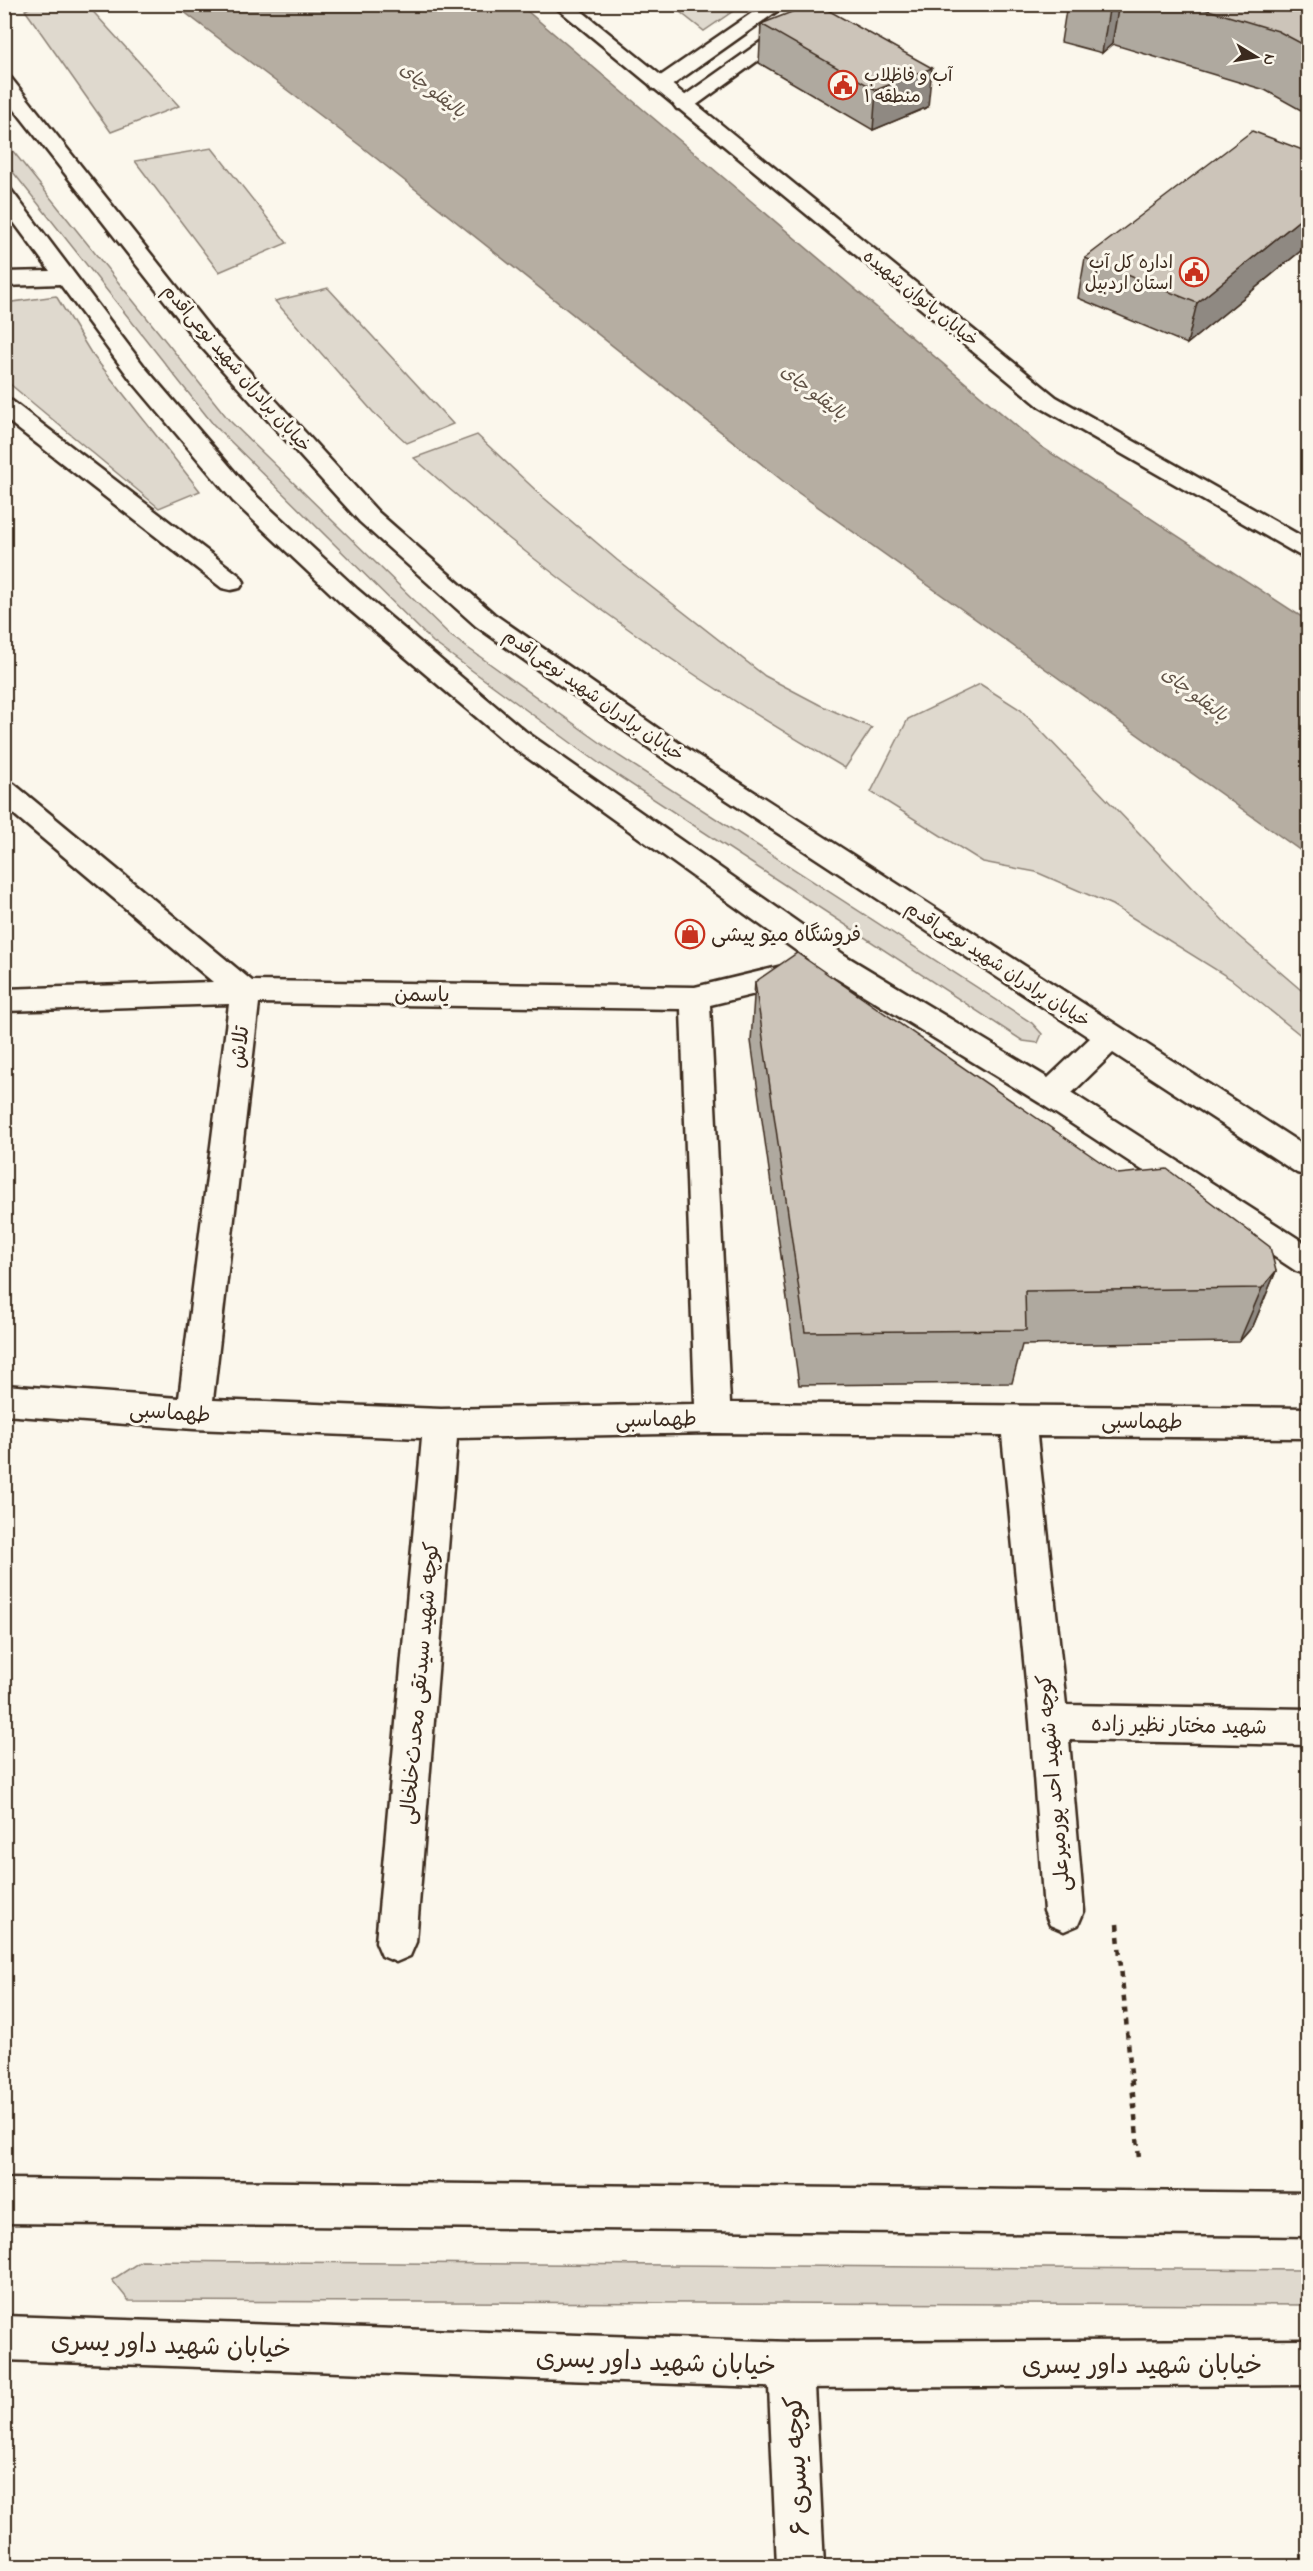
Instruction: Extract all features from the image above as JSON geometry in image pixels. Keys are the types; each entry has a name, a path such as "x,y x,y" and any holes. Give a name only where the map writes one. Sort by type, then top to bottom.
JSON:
{"main road":[{"name":"خیابان بانوان شهیده","path":"561,4 1048,402 1308,550"},
{"path":"660,85 778,4"},
{"path":"684,105 827,4"},
{"name":"خیابان برادران شهید نوعی‌اقدم","path":"4,82 51,145 205,337 369,517 485,620 676,754 1308,1164"},
{"path":"4,194 139,375 242,496 348,595 516,737 836,964 1051,1095 1308,1262"},
{"path":"4,279 68,277"},
{"path":"4,406 231,582"},
{"path":"4,791 246,992"},
{"name":"یاسمن","path":"4,1000 246,992 695,998 836,964"},
{"name":"تلاش","path":"194,1414 246,992"},
{"path":"695,998 713,1418"},
{"path":"1051,1095 1110,1036"},
{"name":"طهماسبی","path":"4,1400 194,1414 441,1424 713,1418 1308,1423"},
{"name":"کوچه شهید احد پورمیرعلی","path":"1018,1420 1049,1722 1064,1911"},
{"name":"کوچه شهید سیدتقی محدث‌خلخالی","path":"396,1942 441,1424"},
{"name":"شهید مختار نظیر زاده","path":"1049,1722 1308,1727"},
{"path":"4,2201 1308,2215"},
{"name":"خیابان شهید داور یسری","path":"4,2338 791,2365 1308,2363"},
{"name":"کوچه یسری ۶","path":"791,2365 801,2566"}],"path":[{"name":"کوچه شهید احد پورمیرعلی","path":"1064,1911 1116,1923 1144,2213"}],"shaded area":[{"path":"671,4 742,5 704,31"},
{"path":"35,5 87,5 179,106 111,132 25,10"},
{"path":"4,140 229,420 451,636 619,756 1032,1023 1042,1034 1038,1043 1023,1041 600,764 433,642 213,424 5,162"},
{"path":"212,148 287,243 219,272 135,161"},
{"path":"328,288 453,424 407,443 373,412 275,301"},
{"path":"56,296 91,353 200,491 159,508 5,380 5,303"},
{"path":"477,435 544,498 617,560 765,676 820,705 872,728 845,768 731,699 621,624 515,544 414,458"},
{"path":"980,684 1021,710 1236,934 1308,996 1308,1041 1231,979 1112,905 1036,872 983,862 871,792 908,719"},
{"path":"141,2261 1308,2270 1308,2305 129,2301 112,2280"}],"water":[{"name":"بالیقلو چای","path":"175,5 520,5 1040,446 1308,621 1308,856 793,489 362,147"}],"building":[{"path":"817,4 932,68 876,90 761,24"},
{"path":"1188,4 1304,4 1301,8 1308,10 1308,47 1278,31"},
{"name":"اداره کل آب استان اردبیل","path":"1252,131 1308,152 1308,213 1197,303 1085,258"},
{"path":"797,953 1118,1174 1167,1169 1270,1247 1276,1271 1262,1288 1025,1291 1026,1330 805,1332 755,982"}],"place":[{"name":"آب و فاظلاب منطقه ۱","path":"843,85"},
{"name":"اداره کل آب استان اردبیل","path":"1194,272"},
{"name":"فروشگاه میو پیشی","path":"690,934"}]}
